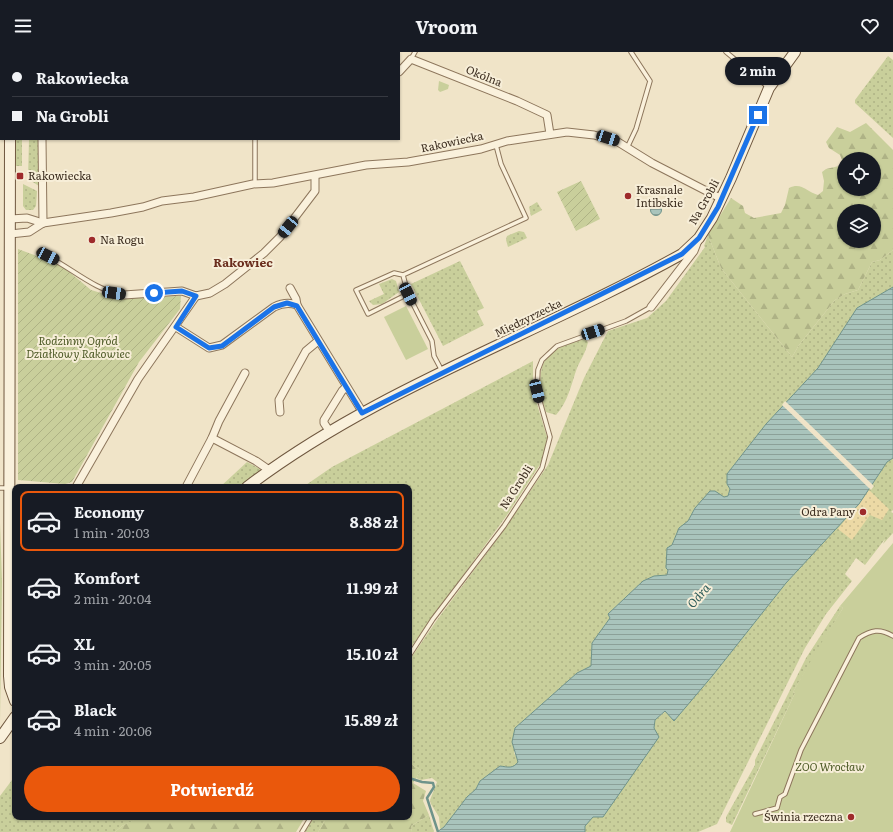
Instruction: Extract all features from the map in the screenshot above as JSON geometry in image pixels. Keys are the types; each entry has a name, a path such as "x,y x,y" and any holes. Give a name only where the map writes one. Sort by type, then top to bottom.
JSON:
{"street":[{"name":"Na Grobli","path":"651,307 694,251 699,238 722,199 769,88 795,52"},
{"name":"Okólna","path":"400,71 413,55 541,111 547,115 550,134"},
{"name":"Rakowiecka","path":"10,219 27,218 43,223 130,210 162,201 194,197 255,184 272,183 315,176 366,165 429,159 481,149 495,144 567,132 594,135 618,142 628,148"},
{"path":"10,140 8,488 9,676 12,693"},
{"path":"10,234 29,232 43,223 42,140"},
{"path":"628,148 652,163 722,199"},
{"path":"124,295 182,291 196,296 210,293 225,284 252,263 275,242 316,191 315,176"},
{"name":"Międzyrzecka","path":"251,484 269,470 362,413 664,264 682,254 699,238"},
{"path":"290,288 296,299 297,306 362,413"},
{"path":"78,484 138,379 176,327 196,296"},
{"path":"176,327 204,346 212,349 222,346 274,307 287,303 297,306"},
{"path":"280,412 278,400 306,351 318,341"},
{"path":"188,484 245,373"},
{"path":"330,432 324,423 324,420 346,387"},
{"path":"212,438 269,470"},
{"path":"0,738 12,721"}],"lane":[{"path":"628,148 636,129 650,81 631,52"},
{"path":"726,52 769,88"},
{"path":"255,140 255,184"},
{"path":"408,294 368,314 356,290 394,273 403,275 526,218 501,164 495,144"},
{"path":"39,252 63,263 92,284 105,290 124,295"},
{"path":"403,275 408,294 432,342 434,356 443,373"},
{"name":"Na Grobli","path":"412,651 433,619 504,526 542,468 550,437 537,391 538,370 542,360 556,346 626,321 651,307"},
{"path":"755,814 777,808 780,797 785,794 801,750 860,638 872,631 880,630 893,636"},
{"path":"302,832 309,820"}],"green space":[{"path":"888,56 893,60 893,138 855,103 855,100"},
{"path":"439,81 449,85 448,89 440,92 438,90"},
{"path":"866,123 893,150 893,250 880,260 872,262 858,290 845,294 835,300 799,345 792,357 721,268 708,235 731,198 743,206 745,213 754,218 781,213 785,205 789,188 797,186 818,195 823,191 824,181 822,172 826,169 837,166 837,196 881,196 881,152 837,153 829,148 826,142 837,127 850,132"},
{"path":"16,140 22,140 22,166 16,166"},
{"path":"29,140 39,140 39,186 28,179"},
{"path":"581,181 600,219 576,231 557,192"},
{"path":"23,184 37,191 36,206 33,210 26,210 23,206"},
{"path":"537,202 542,210 531,216 529,207"},
{"path":"519,231 524,232 527,238 508,247 506,240 507,236"},
{"path":"708,235 721,268 792,357 799,345 835,300 845,294 858,290 872,262 880,260 893,250 893,288 857,308 818,368 766,424 727,474 727,484 730,489 728,496 724,498 718,495 695,508 688,521 679,528 672,545 667,575 643,581 608,614 610,618 592,643 591,666 577,673 515,728 514,753 519,762 512,767 500,766 480,781 476,789 467,797 444,827 440,829 439,817 430,800 437,782 432,778 421,780 416,778 421,770 412,765 412,657 437,620 501,534 548,465 584,378 608,331 647,318 666,301 705,247 704,246"},
{"name":"Rodzinny Ogród Działkowy Rakowiec","path":"18,249 61,265 91,290 118,298 181,296 180,309 139,362 72,482 65,484 18,480"},
{"path":"460,261 484,308 477,311 484,325 443,346 411,284"},
{"path":"392,279 396,281 399,292 382,304 373,305 369,301 384,294 379,284"},
{"path":"406,306 428,349 406,360 384,317"},
{"path":"584,339 588,342 587,346 577,368 564,405 556,415 546,412 540,380 543,364 552,352 568,344"},
{"path":"533,361 533,391 547,437 546,451 541,463 507,515 412,646 412,484 307,484 332,467"},
{"path":"893,458 893,510 891,512 893,513 893,533 883,544 885,539 865,565 856,558 845,574 852,581 826,614 805,648 717,824 698,832 585,832 585,826 654,728 655,720 666,711 674,720 713,675 786,583 859,504 887,462"},
{"path":"247,462 260,469 261,472 244,484 223,484"},
{"path":"0,523 2,581 0,723"},
{"name":"ZOO Wrocław","path":"893,543 893,832 730,832 795,693 793,692 843,608 840,606"},
{"path":"840,606 843,608 793,692 795,693 732,825 726,822 726,817 755,765 755,760 806,658"},
{"path":"412,765 421,770 413,783 426,791 423,801 429,815 411,826 412,832 318,832 325,820 412,820"},
{"path":"12,780 12,820 135,820 122,826 115,832 0,832 0,796"},
{"path":"429,815 434,832 412,832 411,826"},
{"path":"134,820 303,820 296,832 115,832 122,826"},
{"path":"312,820 325,820 318,832 305,832"}],"sand":[{"path":"869,490 889,509 882,520 870,515 852,540 838,529"}],"water":[{"path":"656,204 660,206 662,210 660,214 656,216 652,214 650,210 652,206"},
{"name":"Odra","path":"893,287 893,458 887,462 859,504 786,583 713,675 674,721 665,711 655,720 654,728 659,737 603,817 593,817 585,826 585,832 437,832 444,827 467,797 476,789 480,781 500,766 512,767 518,762 512,742 515,728 577,673 591,666 592,643 610,618 608,614 643,581 654,576 667,575 667,548 672,545 679,528 688,521 695,508 710,491 715,491 724,497 728,496 730,489 727,484 727,474 766,424 818,368 857,308"}],"pier":[{"path":"785,401 874,486 871,490 782,405"}],"waterway":[{"path":"412,779 433,783 434,787 427,798 438,832"}],"place":[{"name":"Rakowiecka","path":"20,176"},
{"name":"Krasnale Intibskie","path":"628,196"},
{"name":"Na Rogu","path":"92,240"},
{"name":"Odra Pany","path":"863,512"},
{"name":"Świnia rzeczna","path":"851,817"}],"district":[{"name":"Rakowiec","path":"243,263"}],"route":[{"path":"154,293 182,291 196,296 176,327 204,346 212,349 222,346 279,304 293,303 297,306 362,413 530,331 682,254 699,238 718,207 758,115"}]}
